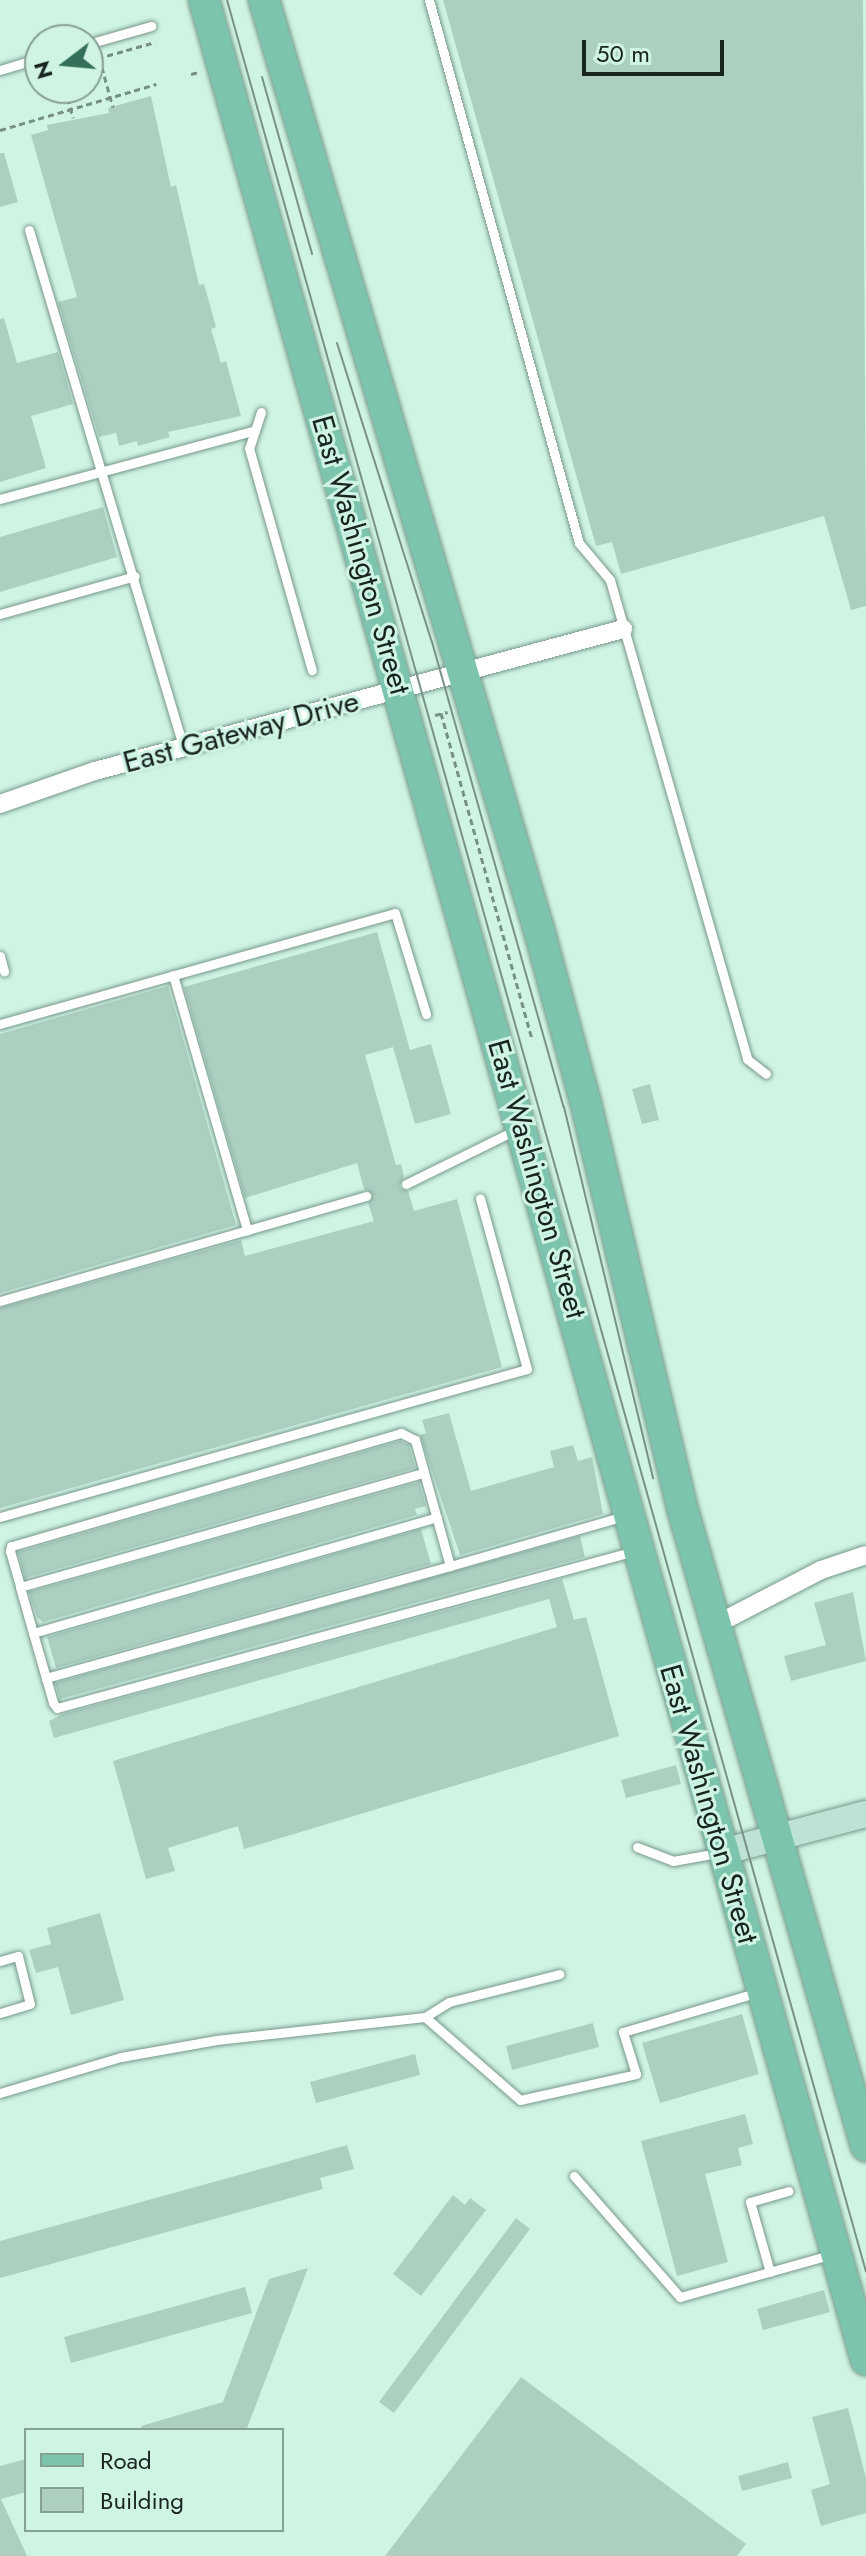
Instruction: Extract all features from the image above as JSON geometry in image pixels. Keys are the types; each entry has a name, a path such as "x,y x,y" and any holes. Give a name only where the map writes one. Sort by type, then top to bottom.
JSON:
{"main road":[{"name":"East Washington Street","path":"204,0 400,689 866,2360"},
{"name":"East Washington Street","path":"264,0 463,671 585,1100 652,1389 715,1625 866,2146"}],"street":[{"name":"East Gateway Drive","path":"0,804 60,781 183,746 623,629"},
{"path":"715,1625 821,1570 866,1555"},
{"path":"722,1852 866,1814"}],"lane":[{"path":"429,0 579,543 610,580 747,1059 766,1074"},
{"path":"104,39 151,26"},
{"path":"0,70 24,63"},
{"path":"29,230 94,452 105,470 183,746"},
{"path":"261,412 249,448 312,670"},
{"path":"0,499 255,430"},
{"path":"0,614 135,576"},
{"path":"0,1024 395,913 426,1014"},
{"path":"0,956 4,971"},
{"path":"173,975 247,1230"},
{"path":"406,1184 523,1128"},
{"path":"0,1301 366,1196"},
{"path":"0,1517 527,1369 480,1198"},
{"path":"450,1566 415,1440 401,1433 16,1542 10,1551 53,1703 62,1709 638,1550"},
{"path":"20,1587 424,1473"},
{"path":"46,1678 628,1515"},
{"path":"33,1633 437,1517"},
{"path":"637,1847 673,1861 722,1852"},
{"path":"0,1961 18,1956 30,2004 0,2013"},
{"path":"0,2093 148,2052 425,2017 449,2002 560,1974"},
{"path":"425,2017 520,2100 636,2074 623,2032 762,1991"},
{"path":"574,2176 680,2297 836,2253"},
{"path":"770,2272 750,2202 788,2191"}],"path":[{"path":"104,55 155,42"},
{"path":"104,75 113,107"},
{"path":"0,130 156,84"},
{"path":"70,104 73,118"},
{"path":"435,715 448,712"},
{"path":"441,713 532,1038"}],"building":[{"path":"443,0 863,0 866,606 851,610 824,516 621,574 612,542 596,546"},
{"path":"151,96 171,187 176,185 199,285 204,284 216,327 211,329 221,363 226,361 241,416 168,432 170,437 138,446 137,441 119,446 116,433 99,437 58,302 77,297 31,135 48,130 47,125 109,113 108,108"},
{"path":"0,153 4,153 18,202 0,207"},
{"path":"4,318 17,363 58,352 73,404 31,416 46,468 0,482 0,319"},
{"path":"103,507 117,557 0,592 0,537"},
{"path":"377,932 410,1050 431,1044 451,1114 415,1124 393,1047 365,1055 396,1165 401,1164 404,1177 399,1187 408,1191 414,1211 457,1199 502,1367 0,1508 0,1308 241,1240 245,1256 374,1221 368,1203 373,1195 364,1189 357,1163 245,1198 184,987"},
{"path":"168,986 236,1225 0,1293 0,1034"},
{"path":"650,1084 659,1120 642,1124 632,1089"},
{"path":"449,1413 471,1491 554,1467 550,1451 573,1445 578,1461 592,1457 603,1514 460,1555 420,1435 426,1433 422,1420"},
{"path":"400,1441 409,1445 415,1468 25,1578 18,1552"},
{"path":"419,1482 426,1506 415,1509 417,1515 43,1622 37,1617 29,1592"},
{"path":"421,1529 431,1564 56,1668 47,1637"},
{"path":"580,1536 585,1557 60,1699 55,1683"},
{"path":"562,1579 574,1620 586,1617 619,1736 244,1849 238,1826 168,1848 175,1871 146,1879 113,1761 557,1627 549,1599 54,1738 49,1721 63,1714"},
{"path":"853,1592 866,1661 791,1681 784,1656 826,1645 814,1603"},
{"path":"676,1765 681,1784 626,1798 621,1780"},
{"path":"100,1913 124,2000 71,2015 58,1967 36,1973 29,1950 51,1944 47,1928"},
{"path":"742,2014 759,2074 660,2103 642,2043"},
{"path":"593,2023 599,2047 512,2070 506,2046"},
{"path":"415,2054 420,2075 316,2103 310,2082"},
{"path":"745,2114 753,2144 738,2148 742,2165 705,2174 728,2262 677,2276 641,2141"},
{"path":"347,2145 354,2169 320,2178 323,2189 0,2278 0,2241"},
{"path":"453,2195 465,2205 470,2198 486,2210 421,2296 393,2274"},
{"path":"516,2218 530,2229 394,2413 379,2402"},
{"path":"308,2268 247,2428 142,2428 223,2402 269,2279"},
{"path":"245,2287 252,2313 71,2363 64,2337"},
{"path":"824,2290 830,2312 763,2330 757,2309"},
{"path":"521,2377 746,2544 737,2556 385,2556"},
{"path":"848,2408 866,2478 866,2513 821,2526 811,2490 830,2484 812,2417"},
{"path":"24,2460 24,2493 1,2499 27,2556 0,2556 0,2466"},
{"path":"788,2462 792,2478 742,2491 738,2476"}],"tram line":[{"path":"227,0 866,2272"},
{"path":"262,77 312,254"},
{"path":"337,343 432,642 564,1107 653,1479"}]}
